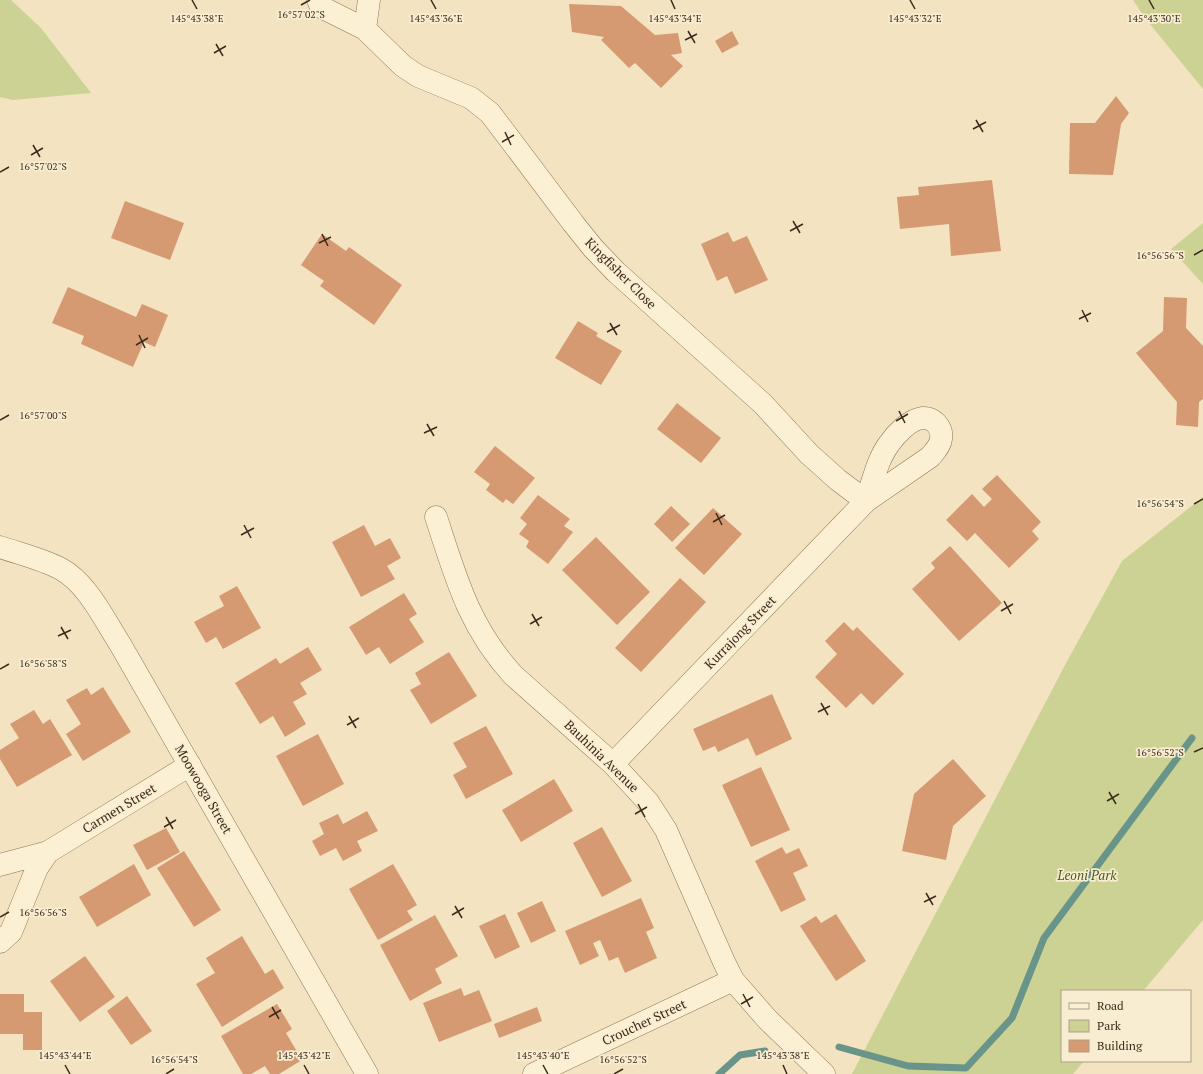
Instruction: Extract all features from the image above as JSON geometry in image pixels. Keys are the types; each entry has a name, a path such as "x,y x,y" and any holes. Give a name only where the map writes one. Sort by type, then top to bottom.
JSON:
{"street":[{"name":"Kingfisher Close","path":"318,0 321,7 365,29 403,66 418,76 471,98 490,113 573,223 593,248 616,272 763,404 809,454 838,480 866,501"},
{"path":"365,29 369,0"},
{"name":"Kurrajong Street","path":"613,764 866,501"},
{"name":"Bauhinia Avenue","path":"436,517 464,598 485,640 513,675 613,764 644,797 660,820 733,980 767,1019 824,1074"},
{"name":"Moowooga Street","path":"0,546 62,570 75,579 86,590 120,644 367,1074"},
{"name":"Carmen Street","path":"0,865 48,852 190,765"},
{"name":"Carmen Street","path":"0,942 11,932 37,868 48,852"},
{"name":"Croucher Street","path":"534,1074 733,980"}],"green space":[{"path":"0,0 11,0 41,28 91,93 13,100 0,97"},
{"path":"1133,0 1203,0 1203,89 1145,18"},
{"path":"1203,223 1203,284 1171,249"},
{"name":"Leoni Park","path":"1203,497 1203,920 1144,990 1061,990 1061,1062 1083,1062 1073,1074 852,1074 1065,665 1122,561"}],"building":[{"path":"569,4 621,6 655,35 678,33 682,53 671,55 683,66 661,88 635,63 629,68 601,40 604,37 572,32"},
{"path":"732,31 739,44 722,53 715,41"},
{"path":"1116,96 1129,113 1121,124 1113,175 1069,174 1070,123 1095,123"},
{"path":"992,180 1001,251 951,256 949,224 900,229 897,197 919,195 918,187"},
{"path":"125,201 184,223 170,260 111,238"},
{"path":"728,232 733,242 747,236 768,280 735,294 727,276 717,281 701,244"},
{"path":"322,234 346,251 349,247 402,285 374,325 320,286 324,281 301,265"},
{"path":"68,287 136,317 142,304 168,315 155,347 144,342 133,367 81,344 84,336 52,323"},
{"path":"1164,297 1187,298 1186,328 1203,346 1203,399 1199,402 1198,427 1176,425 1177,402 1136,353 1163,331"},
{"path":"578,321 598,333 596,336 622,351 601,385 555,358"},
{"path":"677,403 721,438 701,463 657,429"},
{"path":"495,446 535,478 513,504 506,499 503,503 486,490 490,484 474,472"},
{"path":"997,475 1041,522 1032,531 1039,539 1009,568 975,533 967,541 946,520 972,494 984,507 992,499 982,489"},
{"path":"538,495 570,519 564,526 573,532 548,564 526,547 529,541 519,534 527,524 520,518"},
{"path":"671,506 690,524 672,542 654,524"},
{"path":"713,508 742,534 704,575 675,548"},
{"path":"364,525 375,546 390,538 401,558 387,566 395,579 361,597 332,542"},
{"path":"596,537 650,592 617,625 562,570"},
{"path":"950,546 1002,603 959,641 912,589 935,568 931,563"},
{"path":"680,578 706,602 641,672 615,648"},
{"path":"237,586 261,628 223,649 216,637 206,643 194,622 224,606 219,596"},
{"path":"404,593 417,614 409,619 424,642 390,664 379,647 366,655 349,627"},
{"path":"844,622 853,631 857,627 904,674 873,705 861,693 846,708 815,677 837,654 825,641"},
{"path":"308,647 322,670 300,683 307,694 293,702 306,724 285,737 273,716 260,724 235,683 276,658 280,664"},
{"path":"449,652 477,696 431,724 410,690 421,684 415,673"},
{"path":"103,687 131,732 83,761 66,734 81,724 66,700 87,688 91,695"},
{"path":"772,694 792,739 756,756 748,738 718,752 715,746 703,751 693,729"},
{"path":"34,710 43,724 50,719 72,755 17,787 0,759 0,750 19,738 10,724"},
{"path":"486,726 513,774 466,799 453,775 467,767 453,743"},
{"path":"318,734 344,784 303,806 276,756"},
{"path":"953,759 986,796 953,826 946,860 902,851 914,794"},
{"path":"761,767 790,830 751,847 722,785"},
{"path":"554,779 573,811 521,842 502,810"},
{"path":"367,811 378,831 357,841 362,851 343,861 336,848 320,856 312,841 324,834 319,823 338,814 343,824"},
{"path":"602,827 632,881 602,897 573,843"},
{"path":"166,828 180,852 147,870 133,845"},
{"path":"782,847 786,854 799,848 808,866 793,873 806,900 781,912 755,861"},
{"path":"184,851 221,910 194,927 157,868"},
{"path":"134,864 151,895 97,927 79,897"},
{"path":"393,864 417,905 407,911 413,920 378,940 349,889"},
{"path":"641,898 654,928 646,932 657,958 625,973 618,957 609,961 600,940 593,943 599,956 580,965 565,931"},
{"path":"542,901 556,931 531,943 517,913"},
{"path":"505,914 520,947 495,959 479,926"},
{"path":"836,914 866,961 836,981 800,926 816,916 821,923"},
{"path":"435,915 458,956 435,969 442,983 410,1001 380,945"},
{"path":"242,936 265,974 273,969 284,988 222,1027 196,984 215,973 206,958"},
{"path":"85,956 115,997 80,1022 50,981"},
{"path":"461,988 464,996 479,990 492,1021 439,1042 423,1003"},
{"path":"0,994 24,994 24,1012 42,1012 42,1050 23,1050 23,1034 0,1034"},
{"path":"127,996 152,1031 131,1045 107,1011"},
{"path":"277,1004 292,1029 286,1033 302,1060 279,1074 270,1074 265,1066 251,1074 243,1074 221,1036"},
{"path":"537,1007 542,1021 499,1038 494,1024"}],"waterway":[{"path":"839,1047 908,1066 966,1068 1012,1018 1044,938 1192,738"},
{"path":"719,1074 740,1055 765,1051"}]}
